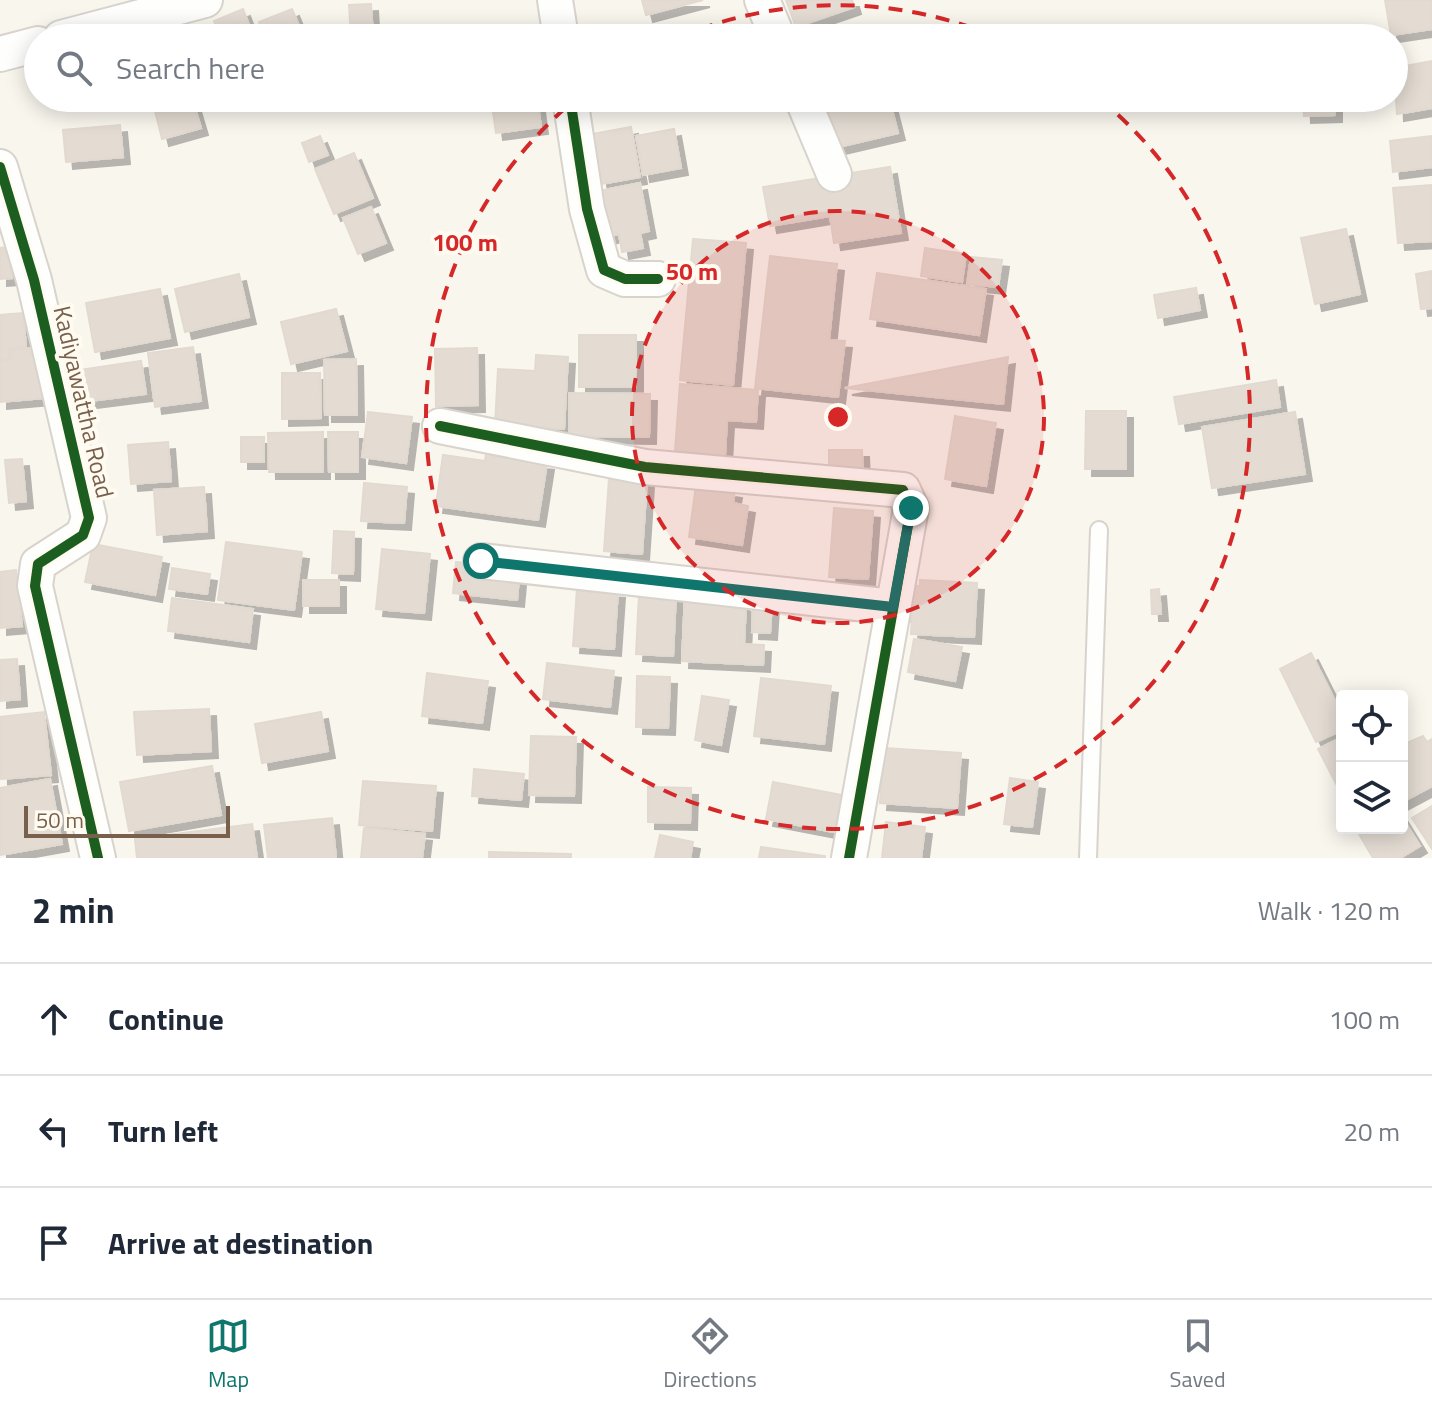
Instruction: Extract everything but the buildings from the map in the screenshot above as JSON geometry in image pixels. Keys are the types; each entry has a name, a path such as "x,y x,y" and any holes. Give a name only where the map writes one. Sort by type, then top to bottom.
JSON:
{"street":[{"path":"114,24 205,0"},
{"path":"555,0 559,24"},
{"path":"762,0 772,24"},
{"path":"0,54 24,48"},
{"path":"572,112 587,209 604,270 625,279 658,279"},
{"path":"808,112 834,174"},
{"name":"Kadiyawattha Road","path":"0,167 34,280 89,518 83,535 38,564 35,586 98,858"},
{"path":"440,426 645,467 903,490 911,508 849,858"},
{"path":"481,561 893,607"}],"lane":[{"path":"1088,858 1099,530"}],"cycle path":[{"path":"572,112 587,209 604,270 625,279 658,279"},
{"path":"0,167 34,280 89,518 83,535 38,564 35,586 98,858"},
{"path":"440,426 645,467 903,490 911,508 849,858"}],"route":[{"path":"481,561 893,607 911,508"}]}
